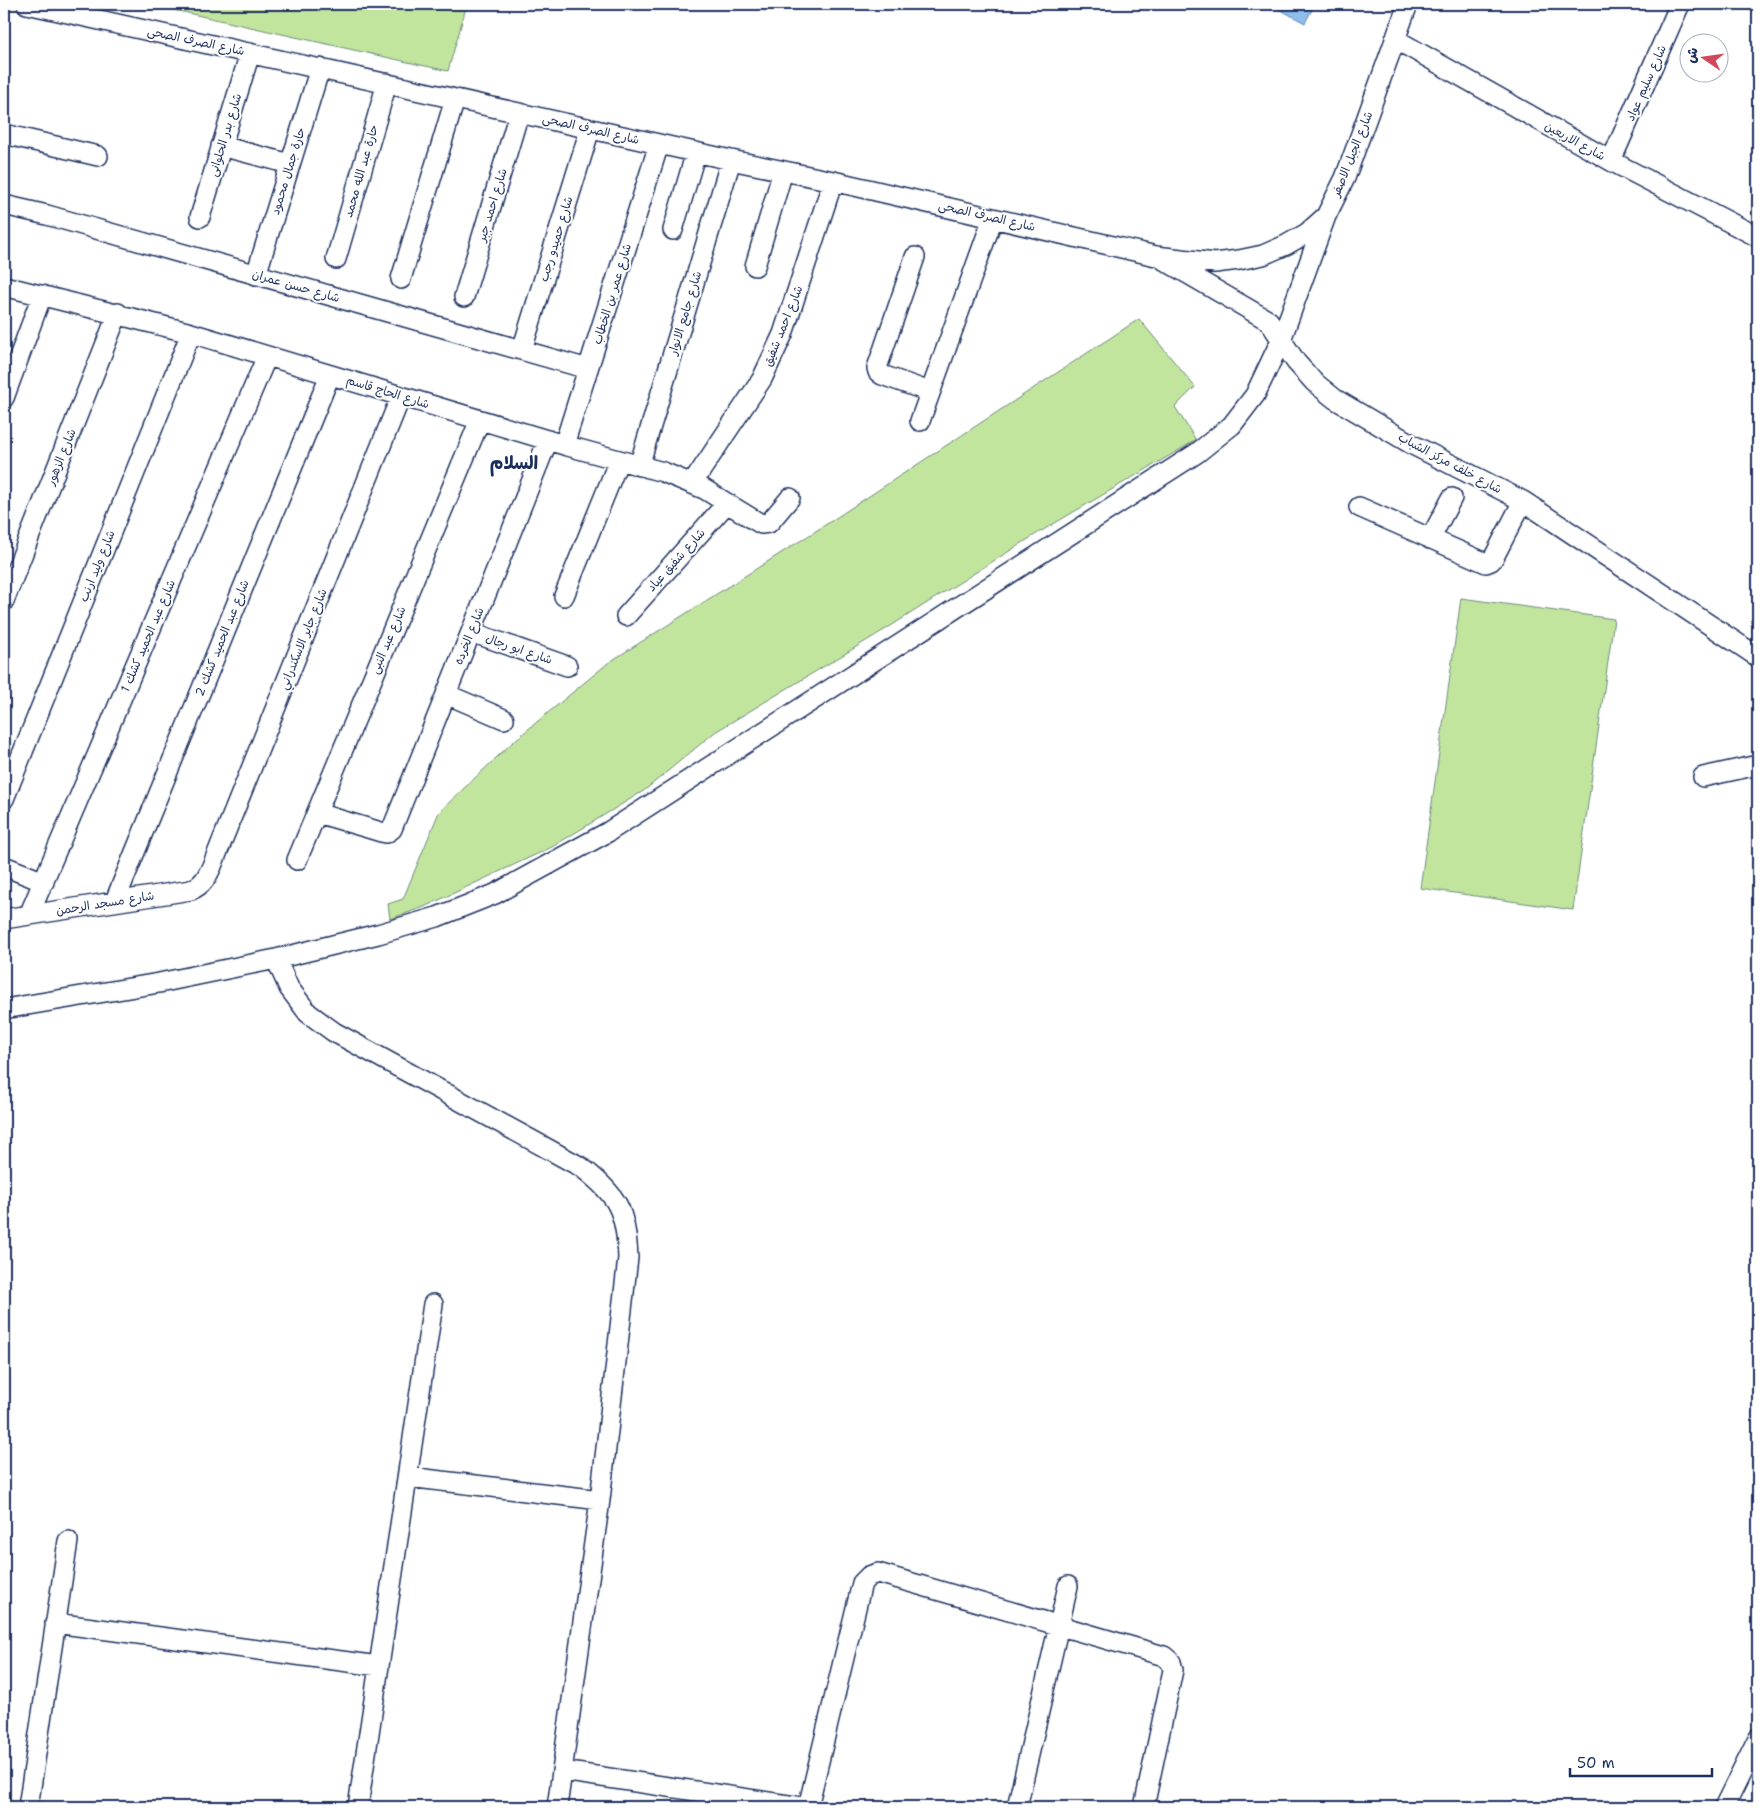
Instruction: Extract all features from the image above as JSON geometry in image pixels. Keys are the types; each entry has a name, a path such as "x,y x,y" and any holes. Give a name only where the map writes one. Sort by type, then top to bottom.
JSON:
{"street":[{"name":"شارع الصرف الصحى","path":"27,4 833,181 1156,256"},
{"name":"شارع الجبل الاصفر","path":"1156,256 1215,263 1263,255 1300,237 1326,216 1345,178 1408,4"},
{"name":"شارع سليم عواد","path":"1611,161 1680,4"},
{"name":"شارع الاربعين","path":"1395,39 1611,161 1758,237"},
{"name":"شارع بدر الحلوانى","path":"200,217 250,53"},
{"name":"حارة جمال محمود","path":"256,275 320,68"},
{"name":"حارة عبد الله محمد","path":"336,259 387,83"},
{"path":"402,279 455,98"},
{"name":"شارع احمد جبر","path":"464,297 519,113"},
{"name":"شارع حميدو رجب","path":"522,350 590,129"},
{"path":"4,134 98,156"},
{"name":"شارع عمر بن الخطاب","path":"556,442 588,369 659,144"},
{"path":"221,146 290,164"},
{"path":"673,230 696,152"},
{"name":"شارع جامع الانوار","path":"639,466 731,160"},
{"path":"754,266 783,170"},
{"name":"شارع احمد شفيق","path":"692,484 762,379 778,343 802,277 833,181"},
{"name":"شارع حسن عمران","path":"4,205 47,214 588,369"},
{"path":"4,1009 159,983 276,959 378,934 437,917 495,894 608,832 1197,453 1232,425 1255,395 1281,340 1326,216"},
{"path":"920,420 993,218"},
{"name":"شارع خلف مركز الشباب","path":"1156,256 1269,321 1296,362 1335,399 1413,445 1522,501 1758,657"},
{"path":"915,257 877,368 878,372 882,375 930,392"},
{"name":"شارع الحاج قاسم","path":"4,286 191,333 480,420 663,472 704,489 762,524 769,523 790,498"},
{"path":"4,398 42,295"},
{"name":"شارع الزهور","path":"5,597 118,314"},
{"name":"شارع وليد ارنب","path":"4,798 191,333"},
{"name":"شارع عبد الحميد كشك 1","path":"29,915 267,356"},
{"name":"شارع عبد الحميد كشك 2","path":"115,901 330,375"},
{"name":"شارع جابر الاسكندراني","path":"204,881 212,866 400,396"},
{"name":"شارع عبد النبى","path":"297,860 480,420"},
{"name":"شارع الخرده","path":"316,813 381,832 389,832 392,829 471,632 556,442"},
{"path":"564,596 619,460"},
{"path":"1430,539 1452,498"},
{"path":"1359,507 1486,563 1494,557 1522,501"},
{"name":"شارع شفيق عياد","path":"626,616 727,503"},
{"name":"شارع ابو رجال","path":"471,632 567,666"},
{"path":"446,694 504,719"},
{"path":"1703,776 1758,765"},
{"path":"4,866 44,882"},
{"name":"شارع مسجد الرحمن","path":"4,919 191,890 198,887 204,881"},
{"path":"276,959 289,988 308,1013 334,1032 581,1167 602,1183 618,1205 627,1231 628,1258 600,1500 556,1807"},
{"path":"358,1807 433,1304"},
{"path":"408,1477 600,1500"},
{"path":"28,1807 68,1541"},
{"path":"808,1807 860,1588 869,1576 878,1573 1156,1653 1164,1656 1171,1662 1173,1670 1144,1807"},
{"path":"1017,1807 1068,1586"},
{"path":"55,1623 380,1666"},
{"path":"1724,1807 1758,1738"},
{"path":"562,1771 778,1805 802,1807"}],"green space":[{"path":"147,4 467,4 448,71"},
{"path":"1139,319 1195,387 1175,407 1196,440 1038,533 886,629 715,732 645,790 552,847 424,907 390,919 388,904 403,899 439,812 514,741 608,663 822,527"},
{"path":"1461,598 1614,619 1573,910 1420,888"}],"water":[{"path":"1274,4 1315,4 1305,23 1273,6"}],"district":[{"name":"السلام","path":"514,463"}]}
